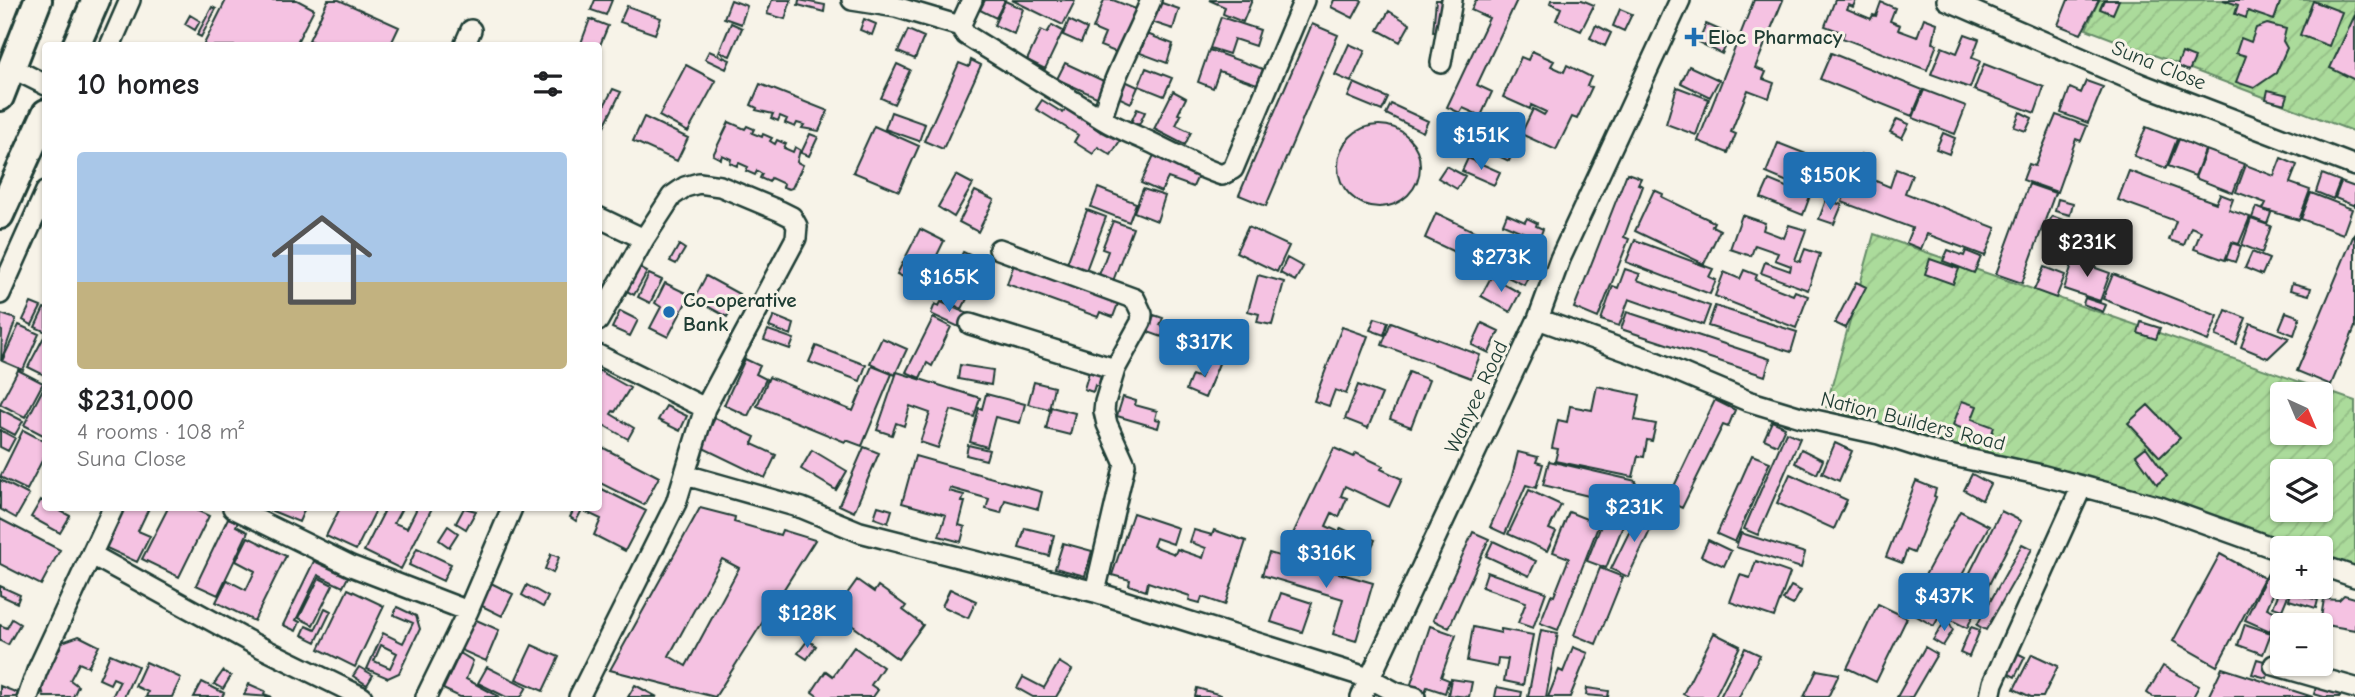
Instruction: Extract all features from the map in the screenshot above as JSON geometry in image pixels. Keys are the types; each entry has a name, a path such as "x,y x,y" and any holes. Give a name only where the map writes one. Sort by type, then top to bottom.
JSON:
{"main road":[{"path":"0,97 38,0"},
{"path":"78,42 96,0"},
{"path":"0,215 42,122"}],"street":[{"path":"112,42 130,0"},
{"path":"852,0 896,7 960,26 965,36 1124,132 1200,168 1222,175 1233,169 1304,0"},
{"path":"960,26 972,0"},
{"path":"1102,119 1114,80 1131,49 1151,0"},
{"path":"1441,63 1452,0"},
{"name":"Wanyee Road","path":"1362,697 1538,319 1560,259 1680,0"},
{"name":"Suna Close","path":"1947,0 2141,84 2355,166"},
{"path":"12,68 42,83"},
{"path":"579,697 676,503 705,408 796,238 797,226 792,218 780,211 720,186 699,183 685,187 672,196 644,239 602,314"},
{"path":"0,294 42,200"},
{"path":"602,219 644,239"},
{"path":"999,249 1135,299 1142,314 1141,322 1115,369 1104,411 1125,464 1095,592"},
{"name":"Nation Builders Road","path":"1538,319 1646,358 1748,401 1935,452 2160,507 2270,547"},
{"path":"970,324 1115,369"},
{"path":"602,357 705,408"},
{"path":"686,475 802,508 860,532 1095,592 1369,678 1397,693 1415,697"},
{"path":"1990,697 1993,683 2082,486"},
{"path":"28,697 37,671 112,511"},
{"path":"239,511 351,566 468,611"},
{"path":"426,697 468,611 511,511"},
{"path":"92,555 254,644 362,697"},
{"path":"2333,569 2355,577"},
{"path":"2313,676 2355,688"}],"green space":[{"path":"2099,0 2355,0 2355,132 2086,29"},
{"path":"1874,234 2300,382 2270,382 2270,445 2333,445 2333,393 2355,401 2355,575 2333,568 2333,536 2270,536 2270,548 1826,407"}],"building":[{"path":"226,0 297,0 314,9 297,42 205,42"},
{"path":"328,0 339,0 399,27 392,42 309,40"},
{"path":"595,0 612,0 606,15 591,10"},
{"path":"731,0 747,6 741,24 724,18"},
{"path":"772,0 791,0 785,19 767,14"},
{"path":"799,0 825,5 824,12 798,5"},
{"path":"985,0 1005,0 996,18 980,10"},
{"path":"1012,0 1074,0 1075,1 1063,25"},
{"path":"1104,0 1113,0 1136,9 1118,53 1100,46 1105,34 1093,29"},
{"path":"1209,0 1252,0 1243,22 1223,14 1225,7"},
{"path":"1334,0 1362,1 1353,18 1331,7"},
{"path":"1436,0 1444,0 1441,33 1433,32"},
{"path":"1476,0 1517,0 1477,85 1492,92 1481,116 1463,108 1460,113 1447,107 1489,18 1471,10"},
{"path":"1551,0 1582,0 1594,5 1581,31 1556,20 1561,8 1550,3"},
{"path":"1754,0 1783,0 1755,68 1766,72 1763,79 1774,83 1769,98 1748,90 1731,132 1736,134 1728,153 1698,141"},
{"path":"1835,0 1856,0 1853,7 1849,5 1847,9 1871,19 1873,15 1876,16 1881,2 1895,8 1890,21 1900,25 1898,30 1917,37 1924,18 1937,23 1933,43 1937,44 1927,70 1842,38 1844,33 1825,26"},
{"path":"2068,0 2099,0 2081,34 2058,25"},
{"path":"2104,0 2119,0 2113,14 2100,9"},
{"path":"2223,0 2281,0 2274,20 2248,11 2246,18 2235,14 2238,5"},
{"path":"1005,1 1023,9 1014,34 994,25"},
{"path":"2313,1 2342,12 2329,46 2300,35"},
{"path":"1159,2 1179,9 1173,29 1152,22"},
{"path":"627,6 661,18 655,34 620,22"},
{"path":"212,7 216,9 201,37 197,35"},
{"path":"1620,9 1632,14 1624,31 1613,26"},
{"path":"1389,11 1410,24 1400,42 1378,30"},
{"path":"190,15 200,21 195,30 185,24"},
{"path":"2355,15 2355,80 2330,68"},
{"path":"1221,17 1260,30 1255,46 1234,39 1229,54 1210,48"},
{"path":"590,19 608,26 601,42 581,42"},
{"path":"864,19 876,24 872,35 860,30"},
{"path":"1069,20 1087,29 1081,43 1063,35"},
{"path":"731,23 742,28 730,56 719,52"},
{"path":"1312,24 1338,35 1266,206 1239,195"},
{"path":"1706,24 1731,35 1722,54 1698,42"},
{"path":"2267,24 2286,29 2283,41 2287,48 2276,73 2254,88 2236,82 2246,56 2236,53 2241,38 2251,42 2256,28"},
{"path":"1052,25 1063,31 1045,69 1027,60 1041,30 1047,33"},
{"path":"1596,25 1611,33 1605,46 1590,38"},
{"path":"908,30 924,37 915,59 898,52"},
{"path":"1147,34 1173,44 1167,63 1140,53"},
{"path":"1965,34 1979,39 1972,58 1980,61 1970,88 1931,74 1942,47 1957,53"},
{"path":"1349,44 1365,51 1351,82 1335,75"},
{"path":"1209,50 1263,69 1257,84 1219,71 1213,88 1198,82"},
{"path":"709,51 730,60 726,69 705,59"},
{"path":"1532,51 1554,61 1551,66 1564,72 1567,65 1591,77 1587,86 1592,87 1577,119 1572,117 1556,150 1521,134 1533,109 1544,115 1546,112 1531,105 1530,109 1503,97 1521,57 1528,60"},
{"path":"1831,53 1923,90 1912,116 1820,79"},
{"path":"2182,53 2195,58 2189,71 2177,66"},
{"path":"971,60 981,65 943,149 924,141 959,63 969,67"},
{"path":"1065,63 1108,83 1101,99 1057,79"},
{"path":"897,64 910,70 894,104 881,98"},
{"path":"1984,64 2044,87 2035,113 1974,90"},
{"path":"686,65 716,81 688,132 659,116"},
{"path":"1689,66 1719,80 1710,97 1681,83"},
{"path":"1146,68 1172,78 1164,96 1139,86"},
{"path":"1125,81 1138,87 1131,103 1118,97"},
{"path":"2086,81 2103,87 2088,123 2061,113 2070,88 2081,93"},
{"path":"1354,83 1388,98 1382,111 1348,97"},
{"path":"760,84 828,111 819,131 802,128 804,125 797,123 795,127 785,123 787,119 780,116 778,121 771,118 773,114 756,110 757,108 751,105"},
{"path":"1677,87 1709,99 1696,135 1666,124"},
{"path":"613,89 621,92 602,130 602,105 604,106"},
{"path":"1924,90 1966,106 1955,134 1913,118"},
{"path":"2268,90 2288,95 2285,104 2266,99"},
{"path":"1173,91 1186,98 1176,125 1191,132 1185,145 1154,129"},
{"path":"1042,100 1063,113 1067,108 1101,132 1104,128 1121,139 1111,155 1098,147 1093,154 1074,142 1078,135 1036,109"},
{"path":"1391,104 1428,121 1423,132 1386,114"},
{"path":"1137,109 1145,112 1139,125 1131,122"},
{"path":"891,112 925,124 919,141 885,129"},
{"path":"2020,112 2032,118 2026,131 2014,127"},
{"path":"2056,115 2087,126 2081,141 2076,139 2057,192 2023,180 2029,164 2035,166"},
{"path":"644,117 688,138 677,161 633,141"},
{"path":"1897,119 1909,124 1902,138 1890,132"},
{"path":"729,122 745,129 747,126 754,129 752,133 772,138 770,141 775,144 777,140 786,144 784,148 793,152 795,147 800,150 797,162 803,165 792,188 783,187 784,184 771,178 769,182 760,178 762,174 757,171 755,175 746,171 748,167 730,163 731,159 722,155 721,159 713,155"},
{"path":"1493,124 1521,137 1509,161 1477,146 1482,136 1487,138"},
{"path":"1371,125 1387,125 1402,132 1413,143 1420,158 1417,182 1408,195 1387,207 1371,207 1356,200 1345,189 1338,174 1338,158 1345,143 1356,132"},
{"path":"874,126 919,146 899,191 853,172"},
{"path":"2146,127 2177,139 2166,168 2134,156"},
{"path":"1943,133 1955,138 1949,154 1936,149"},
{"path":"810,134 818,137 809,156 801,153"},
{"path":"2179,139 2205,150 2195,176 2168,166"},
{"path":"1778,143 1832,164 1820,195 1807,189 1805,193 1810,196 1803,215 1761,198 1769,180 1793,190 1795,185 1766,173"},
{"path":"2206,150 2244,164 2233,193 2195,178"},
{"path":"1861,154 1873,159 1866,177 1890,187 1896,169 1912,175 1905,193 1996,228 1985,256 1927,234 1921,249 1906,243 1912,228 1842,202"},
{"path":"1154,155 1198,176 1193,187 1168,178 1161,192 1141,183"},
{"path":"1468,158 1500,172 1494,185 1462,171"},
{"path":"2281,158 2297,165 2290,183 2310,190 2299,220 2263,209 2266,203 2236,192 2246,165 2274,176"},
{"path":"1446,166 1465,176 1457,189 1438,178"},
{"path":"2129,171 2216,203 2220,194 2233,199 2229,210 2250,217 2239,244 2232,242 2225,260 2194,249 2201,231 2191,227 2184,245 2169,240 2176,221 2118,200"},
{"path":"1627,173 1641,178 1638,184 1643,186 1624,237 1629,239 1598,318 1574,308"},
{"path":"2322,174 2340,181 2333,199 2316,192"},
{"path":"956,175 973,184 954,217 938,207"},
{"path":"2341,182 2355,187 2355,206 2335,198"},
{"path":"2029,184 2055,193 2022,283 1996,274"},
{"path":"1098,188 1136,203 1129,222 1091,207"},
{"path":"1143,189 1165,196 1157,221 1134,212"},
{"path":"1654,190 1663,194 1662,197 1714,222 1712,226 1720,230 1704,264 1635,231"},
{"path":"975,191 994,200 978,232 959,222"},
{"path":"2311,193 2352,209 2343,234 2301,219"},
{"path":"2058,199 2073,203 2070,215 2055,211"},
{"path":"1826,200 1842,205 1834,224 1819,219"},
{"path":"2256,207 2271,213 2267,224 2252,218"},
{"path":"1087,210 1106,217 1085,273 1066,266"},
{"path":"1436,213 1526,256 1520,268 1530,273 1524,285 1425,238"},
{"path":"1507,214 1525,222 1527,218 1537,223 1536,226 1543,229 1539,239 1503,224"},
{"path":"1742,215 1765,223 1763,230 1784,238 1789,225 1806,230 1795,260 1800,262 1805,249 1820,254 1808,290 1761,273 1765,262 1790,271 1791,266 1775,260 1778,253 1755,245 1751,256 1730,249"},
{"path":"2052,216 2066,221 2061,232 2047,227"},
{"path":"2251,219 2271,226 2262,253 2242,245"},
{"path":"1113,221 1133,228 1113,281 1099,275 1108,251 1102,249"},
{"path":"1248,227 1289,246 1277,272 1236,252"},
{"path":"920,229 944,241 922,286 897,274"},
{"path":"2355,232 2355,327 2332,382 2324,382 2297,371"},
{"path":"1635,240 1713,269 1709,277 1716,280 1710,294 1626,262"},
{"path":"2232,243 2241,246 2235,262 2226,259"},
{"path":"679,245 685,249 676,264 670,261"},
{"path":"1948,250 1964,256 1966,251 1981,257 1974,273 1943,261"},
{"path":"963,252 985,262 962,309 941,299"},
{"path":"2252,252 2269,259 2262,275 2245,268"},
{"path":"2075,255 2094,261 2093,267 2110,273 2100,301 2064,289"},
{"path":"1287,258 1303,267 1295,281 1280,273"},
{"path":"1930,259 1959,269 1953,284 1925,274"},
{"path":"1014,264 1119,301 1113,317 1100,312 1098,317 1007,284"},
{"path":"634,265 647,272 634,295 621,288"},
{"path":"2044,267 2065,275 2056,298 2034,290"},
{"path":"1625,269 1640,274 1637,280 1710,306 1703,325 1629,299 1619,326 1601,320 1613,286 1618,288"},
{"path":"1744,270 1757,275 1755,280 1793,295 1795,291 1808,296 1796,328 1715,296 1724,272 1740,279"},
{"path":"649,274 662,280 650,303 638,297"},
{"path":"2113,274 2218,316 2208,341 2103,299"},
{"path":"1258,275 1284,282 1272,325 1257,322 1259,314 1248,311"},
{"path":"706,276 739,294 727,317 694,299"},
{"path":"1491,277 1520,293 1510,312 1481,296"},
{"path":"1856,282 1866,287 1845,328 1835,323"},
{"path":"665,283 690,295 668,337 650,328 661,307 655,303"},
{"path":"2292,283 2311,288 2309,295 2290,290"},
{"path":"2085,298 2106,305 2103,312 2083,304"},
{"path":"941,302 966,313 959,327 931,314 935,304 939,306"},
{"path":"31,303 41,307 32,325 23,320"},
{"path":"1715,306 1797,332 1791,352 1708,326"},
{"path":"2226,310 2246,318 2236,344 2216,336"},
{"path":"620,311 638,320 630,336 612,328"},
{"path":"42,312 42,330 35,327"},
{"path":"1627,312 1770,359 1765,376 1621,329"},
{"path":"2286,312 2300,317 2294,335 2279,329"},
{"path":"1,314 16,319 1,361 0,330"},
{"path":"1154,315 1163,318 1160,325 1165,327 1162,337 1148,332"},
{"path":"774,316 794,324 791,335 769,327"},
{"path":"933,318 951,327 932,366 927,363 920,378 906,372"},
{"path":"1375,318 1388,322 1384,335 1370,330"},
{"path":"1391,322 1480,355 1471,378 1382,345"},
{"path":"2141,322 2160,328 2156,339 2138,333"},
{"path":"1482,323 1499,331 1489,353 1472,345"},
{"path":"2250,323 2289,338 2268,358 2241,347"},
{"path":"19,325 39,334 23,370 2,361"},
{"path":"1342,327 1368,336 1346,394 1335,390 1329,406 1314,401"},
{"path":"768,330 794,339 790,349 764,340"},
{"path":"882,338 907,349 895,375 870,363"},
{"path":"42,341 42,374 28,367"},
{"path":"816,346 866,365 860,381 809,362"},
{"path":"1209,356 1220,361 1205,398 1186,390 1192,375 1200,378"},
{"path":"745,359 760,366 756,374 766,379 748,416 724,405"},
{"path":"960,365 993,370 991,385 958,379"},
{"path":"872,366 892,374 862,446 846,440 845,442 757,406 769,377 853,411"},
{"path":"18,370 42,382 25,417 0,404"},
{"path":"602,372 630,388 611,414 634,428 628,439 602,424"},
{"path":"897,372 980,398 974,417 951,410 938,448 920,442 930,413 910,406 904,426 896,423 892,435 877,430"},
{"path":"1089,372 1101,375 1098,387 1095,385 1093,392 1084,389"},
{"path":"1409,372 1429,380 1411,427 1390,419"},
{"path":"1034,382 1054,387 1049,409 1028,404"},
{"path":"1358,385 1382,394 1368,428 1345,419"},
{"path":"1597,386 1640,395 1635,420 1656,424 1652,441 1647,440 1644,457 1638,456 1633,477 1555,461 1558,449 1552,448 1558,420 1567,422 1570,406 1592,410"},
{"path":"42,391 42,434 24,425"},
{"path":"986,394 1025,404 1020,423 995,417 987,447 970,442 979,408 982,409"},
{"path":"1123,397 1136,401 1135,405 1157,411 1155,419 1160,420 1158,428 1117,416"},
{"path":"1715,400 1735,410 1728,427 1723,425 1682,508 1667,501"},
{"path":"1962,401 1977,406 1972,419 1994,427 1990,439 1953,425"},
{"path":"2148,405 2180,438 2160,457 2128,423"},
{"path":"666,406 687,416 680,431 658,420"},
{"path":"1051,407 1075,413 1070,435 1046,429"},
{"path":"0,409 23,421 15,435 0,427"},
{"path":"715,418 755,437 752,444 776,455 765,478 701,447"},
{"path":"1772,421 1785,427 1777,445 1764,439"},
{"path":"0,430 15,438 8,451 0,447"},
{"path":"23,430 42,440 42,461 27,490 0,477"},
{"path":"1786,432 1800,438 1758,535 1744,529"},
{"path":"1835,443 1852,451 1839,481 1822,473"},
{"path":"968,445 989,450 986,460 966,455"},
{"path":"602,447 659,477 644,505 602,484"},
{"path":"864,447 879,453 854,512 839,505"},
{"path":"2146,447 2167,476 2157,484 2136,455"},
{"path":"1334,448 1354,457 1356,453 1402,479 1389,507 1345,486 1341,496 1347,498 1339,517 1332,513 1326,526 1339,532 1341,528 1360,537 1361,534 1375,540 1359,573 1290,540"},
{"path":"1801,449 1823,460 1817,474 1795,463"},
{"path":"812,450 847,471 836,490 801,469"},
{"path":"1518,452 1538,457 1536,462 1543,464 1536,488 1526,485 1505,534 1490,527 1511,480"},
{"path":"1752,455 1770,462 1735,542 1717,534"},
{"path":"915,456 1042,492 1038,509 1005,500 1001,513 986,509 989,499 950,488 949,491 964,495 962,502 965,502 959,525 965,527 961,542 939,536 946,515 902,503"},
{"path":"1549,461 1636,481 1630,506 1543,485"},
{"path":"1790,474 1847,500 1834,529 1777,503"},
{"path":"1972,474 1990,484 1982,500 1964,490"},
{"path":"0,480 29,495 16,518 0,509"},
{"path":"1916,481 1936,489 1936,497 1914,553 1907,550 1902,563 1886,557"},
{"path":"602,489 646,511 625,551 594,535 601,519 584,511 602,511"},
{"path":"1529,490 1561,505 1549,529 1556,532 1547,551 1508,534"},
{"path":"41,500 42,511 61,511 70,516 60,533 31,517"},
{"path":"878,506 892,510 888,523 874,518"},
{"path":"700,508 735,517 734,522 780,535 782,530 815,540 715,697 610,670","holes":["722,559 739,568 686,666 669,656"]},
{"path":"1640,510 1656,518 1628,577 1611,569"},
{"path":"117,511 148,511 138,531 150,536 137,562 100,545"},
{"path":"166,511 198,511 209,516 179,577 142,559"},
{"path":"272,511 304,511 299,522"},
{"path":"338,511 376,511 356,550 326,536"},
{"path":"384,511 400,511 394,523 407,528 416,511 430,511 401,569 364,551"},
{"path":"462,511 476,511 466,529 456,523"},
{"path":"573,511 581,511 576,521 570,517"},
{"path":"1960,511 1989,526 1934,626 1906,610"},
{"path":"2001,511 2021,521 1967,628 1947,618"},
{"path":"1569,512 1599,524 1558,630 1540,623 1569,558 1553,552"},
{"path":"1133,513 1178,528 1173,544 1156,538 1153,546 1175,554 1177,549 1203,558 1206,548 1190,542 1194,530 1212,535 1214,530 1246,541 1225,605 1202,597 1200,603 1189,600 1190,596 1148,582 1146,591 1129,585 1130,580 1112,575"},
{"path":"228,518 238,522 236,526 248,532 218,595 196,585"},
{"path":"1604,518 1623,526 1606,568 1587,561"},
{"path":"0,519 60,550 41,585 0,564"},
{"path":"448,526 458,533 449,547 439,540"},
{"path":"1025,528 1054,535 1049,556 1019,548"},
{"path":"1473,532 1489,539 1449,628 1433,620"},
{"path":"1741,533 1805,553 1801,568 1736,547"},
{"path":"248,537 286,556 254,621 216,602 227,580 246,590 255,571 236,561"},
{"path":"1708,540 1731,551 1724,566 1701,556"},
{"path":"1493,541 1536,561 1529,576 1486,556"},
{"path":"1063,543 1092,551 1085,576 1055,568"},
{"path":"2022,544 2032,549 1986,630 1977,625"},
{"path":"417,548 451,564 443,581 409,565"},
{"path":"1269,553 1373,583 1356,641 1333,634 1343,599 1262,575"},
{"path":"551,554 559,557 553,573 545,569"},
{"path":"2220,554 2264,578 2217,666 2173,641"},
{"path":"314,561 348,577 343,587 318,575 296,620 300,622 296,631 283,625"},
{"path":"1756,561 1790,573 1774,617 1730,602 1740,575 1750,578"},
{"path":"1600,568 1623,577 1596,644 1574,635"},
{"path":"1487,572 1546,592 1533,628 1518,623 1526,602 1482,587"},
{"path":"2268,573 2270,574 2271,599 2267,608 2278,613 2270,613 2270,631 2245,620"},
{"path":"319,578 333,585 313,625 299,618"},
{"path":"857,580 874,592 878,586 906,606 903,610 923,625 898,659 834,612"},
{"path":"491,583 513,594 502,616 480,605"},
{"path":"527,585 548,597 543,607 522,595"},
{"path":"0,586 20,595 17,603 0,595"},
{"path":"1791,586 1801,591 1793,605 1783,600"},
{"path":"348,589 384,606 355,667 319,649"},
{"path":"950,589 976,601 968,618 942,606"},
{"path":"1281,593 1312,603 1302,632 1271,622"},
{"path":"2344,595 2355,598 2355,630 2333,626 2333,613 2322,613 2324,599 2339,600"},
{"path":"2276,599 2287,599 2282,610 2273,607"},
{"path":"2314,599 2318,600 2316,608 2289,600"},
{"path":"1878,604 1907,618 1876,682 1847,668"},
{"path":"397,607 416,616 420,629 399,673 388,678 367,669 383,633 403,643 413,623 394,615","holes":["381,645 397,653 390,668 374,661"]},
{"path":"325,608 331,611 316,642 302,635 306,626 315,630"},
{"path":"824,612 833,617 825,629 817,624"},
{"path":"1947,618 1953,630 1943,646 1933,640"},
{"path":"12,619 20,624 8,645 0,641 0,625 7,628"},
{"path":"474,619 499,630 486,661 461,650"},
{"path":"2245,624 2270,633 2263,654 2238,645"},
{"path":"1430,626 1456,635 1441,677 1449,680 1445,693 1427,687 1425,692 1410,687"},
{"path":"1473,627 1501,633 1501,629 1533,635 1523,685 1504,681 1508,659 1498,658 1497,667 1467,661"},
{"path":"1971,627 1980,630 1969,657 1960,653"},
{"path":"1541,630 1558,633 1546,697 1528,697"},
{"path":"1714,633 1740,646 1715,697 1689,697 1683,694"},
{"path":"79,636 99,646 88,667 79,663 70,680 78,686 73,697 44,697 41,684 56,650 62,642"},
{"path":"808,640 816,646 807,659 798,653"},
{"path":"532,645 559,657 543,691 516,679"},
{"path":"854,647 883,667 871,685 878,690 873,697 819,697 812,692 826,671 833,676"},
{"path":"1573,647 1588,653 1570,697 1548,697 1559,670 1563,672"},
{"path":"1925,647 1937,654 1912,697 1897,697"},
{"path":"1745,648 1760,655 1739,697 1720,697"},
{"path":"2015,652 2025,657 2015,677 2005,672"},
{"path":"460,653 473,661 466,679 500,697 460,697 443,689"},
{"path":"110,654 138,666 124,697 112,697 120,681 113,678 110,684 99,679"},
{"path":"2032,654 2058,666 2043,697 2031,697 2014,689"},
{"path":"2257,659 2270,663 2267,678 2252,674"},
{"path":"146,662 181,678 172,697 146,697 148,692 135,686"},
{"path":"1059,662 1072,670 1056,697 1033,697 1017,688 1023,677 1044,688"},
{"path":"2163,666 2199,686 2193,697 2153,697 2147,693"},
{"path":"359,667 373,675 367,685 353,676"},
{"path":"487,667 527,687 521,697 506,697 478,683"},
{"path":"2222,668 2313,697 2209,695"},
{"path":"1817,670 1839,674 1828,697 1804,697"},
{"path":"223,671 231,676 223,689 214,684"},
{"path":"1451,679 1472,682 1469,697 1448,695"},
{"path":"2318,680 2343,687 2340,697 2314,694"},
{"path":"202,682 224,693 222,697 194,697"},
{"path":"249,684 265,691 264,694 272,697 244,695"},
{"path":"635,685 657,697 628,697"},
{"path":"0,686 18,693 16,697 0,697"},
{"path":"1497,687 1522,692 1521,697 1495,697"},
{"path":"1197,688 1221,695 1221,697 1195,697"},
{"path":"1587,688 1609,691 1608,697 1586,695"}],"place":[{"name":"Eloc Pharmacy","path":"1694,37"},
{"name":"Co-operative Bank","path":"669,312"}]}
